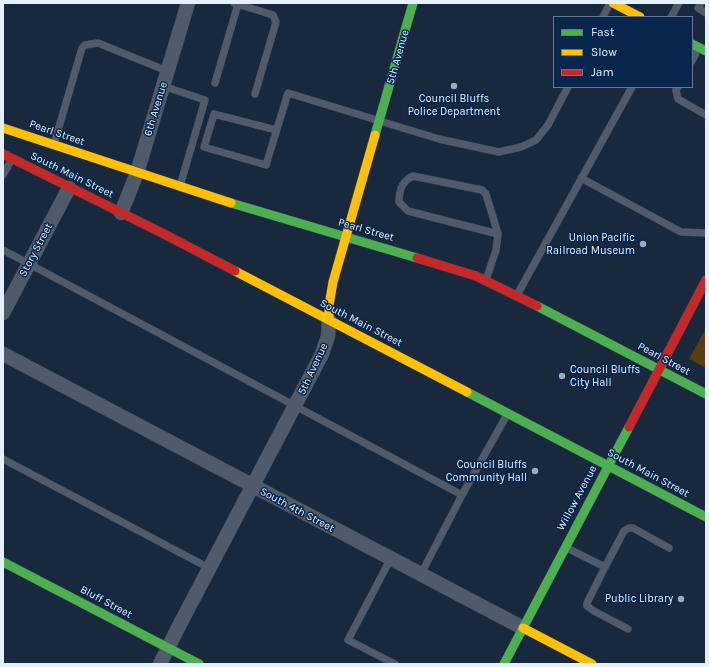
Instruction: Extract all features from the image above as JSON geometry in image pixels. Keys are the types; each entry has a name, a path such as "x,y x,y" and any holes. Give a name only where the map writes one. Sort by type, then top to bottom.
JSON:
{"main road":[{"name":"5th Avenue","path":"329,320 329,305 333,282 413,3"},
{"path":"611,3 638,16"},
{"name":"Pearl Street","path":"3,128 224,201 461,271 486,280 706,394"},
{"name":"South Main Street","path":"3,154 329,320 706,517"},
{"name":"Willow Avenue","path":"504,664 706,280"},
{"name":"Bluff Street","path":"3,562 199,664"},
{"name":"South 4th Street","path":"523,628 592,664"}],"street":[{"name":"6th Avenue","path":"121,213 137,173 188,3"},
{"name":"Story Street","path":"3,313 69,188"},
{"name":"5th Avenue","path":"160,664 322,354 328,336 329,320"},
{"name":"South 4th Street","path":"3,354 523,628"}],"lane":[{"path":"604,16 611,3"},
{"path":"672,16 679,3"},
{"path":"701,3 698,8 706,13"},
{"path":"215,84 236,4 273,16 276,22 255,94"},
{"path":"54,144 80,53 85,45 98,43 167,71"},
{"path":"693,59 699,47"},
{"path":"163,86 205,100 180,186"},
{"path":"276,130 214,114 204,147 266,164 288,93 439,139 499,152 521,147 536,140 548,125 567,88"},
{"path":"517,295 631,88"},
{"path":"677,88 676,90 678,99 706,115"},
{"path":"3,175 12,159"},
{"path":"486,280 496,250 498,234 486,194 482,190 413,176 407,179 402,185 399,193 399,202 408,210 498,234"},
{"path":"581,178 681,232 706,232"},
{"path":"3,250 462,495"},
{"path":"421,574 462,495 508,413"},
{"path":"3,459 209,568"},
{"path":"628,629 587,606 587,603 605,567 624,531 629,528 633,528 669,548"},
{"path":"565,547 605,567"},
{"path":"391,558 348,640 395,664"}],"shaded area":[{"path":"706,328 706,368 689,359"}],"traffic: fast":[{"path":"375,135 413,3"},
{"path":"693,44 706,51"},
{"path":"231,203 417,258"},
{"path":"537,306 706,394"},
{"path":"467,392 706,517"},
{"path":"504,664 629,427"},
{"path":"3,562 199,664"}],"traffic: slow":[{"path":"613,3 638,16"},
{"path":"3,128 231,203"},
{"path":"329,320 329,305 333,282 375,135"},
{"path":"235,271 467,392"},
{"path":"523,628 592,664"}],"traffic: jam":[{"path":"3,154 235,271"},
{"path":"417,258 476,276 537,306"},
{"path":"629,427 706,280"}],"place":[{"name":"Council Bluffs Police Department","path":"454,86"},
{"name":"Union Pacific Railroad Museum","path":"643,244"},
{"name":"Council Bluffs City Hall","path":"562,376"},
{"name":"Council Bluffs Community Hall","path":"535,471"},
{"name":"Public Library","path":"681,599"}]}
